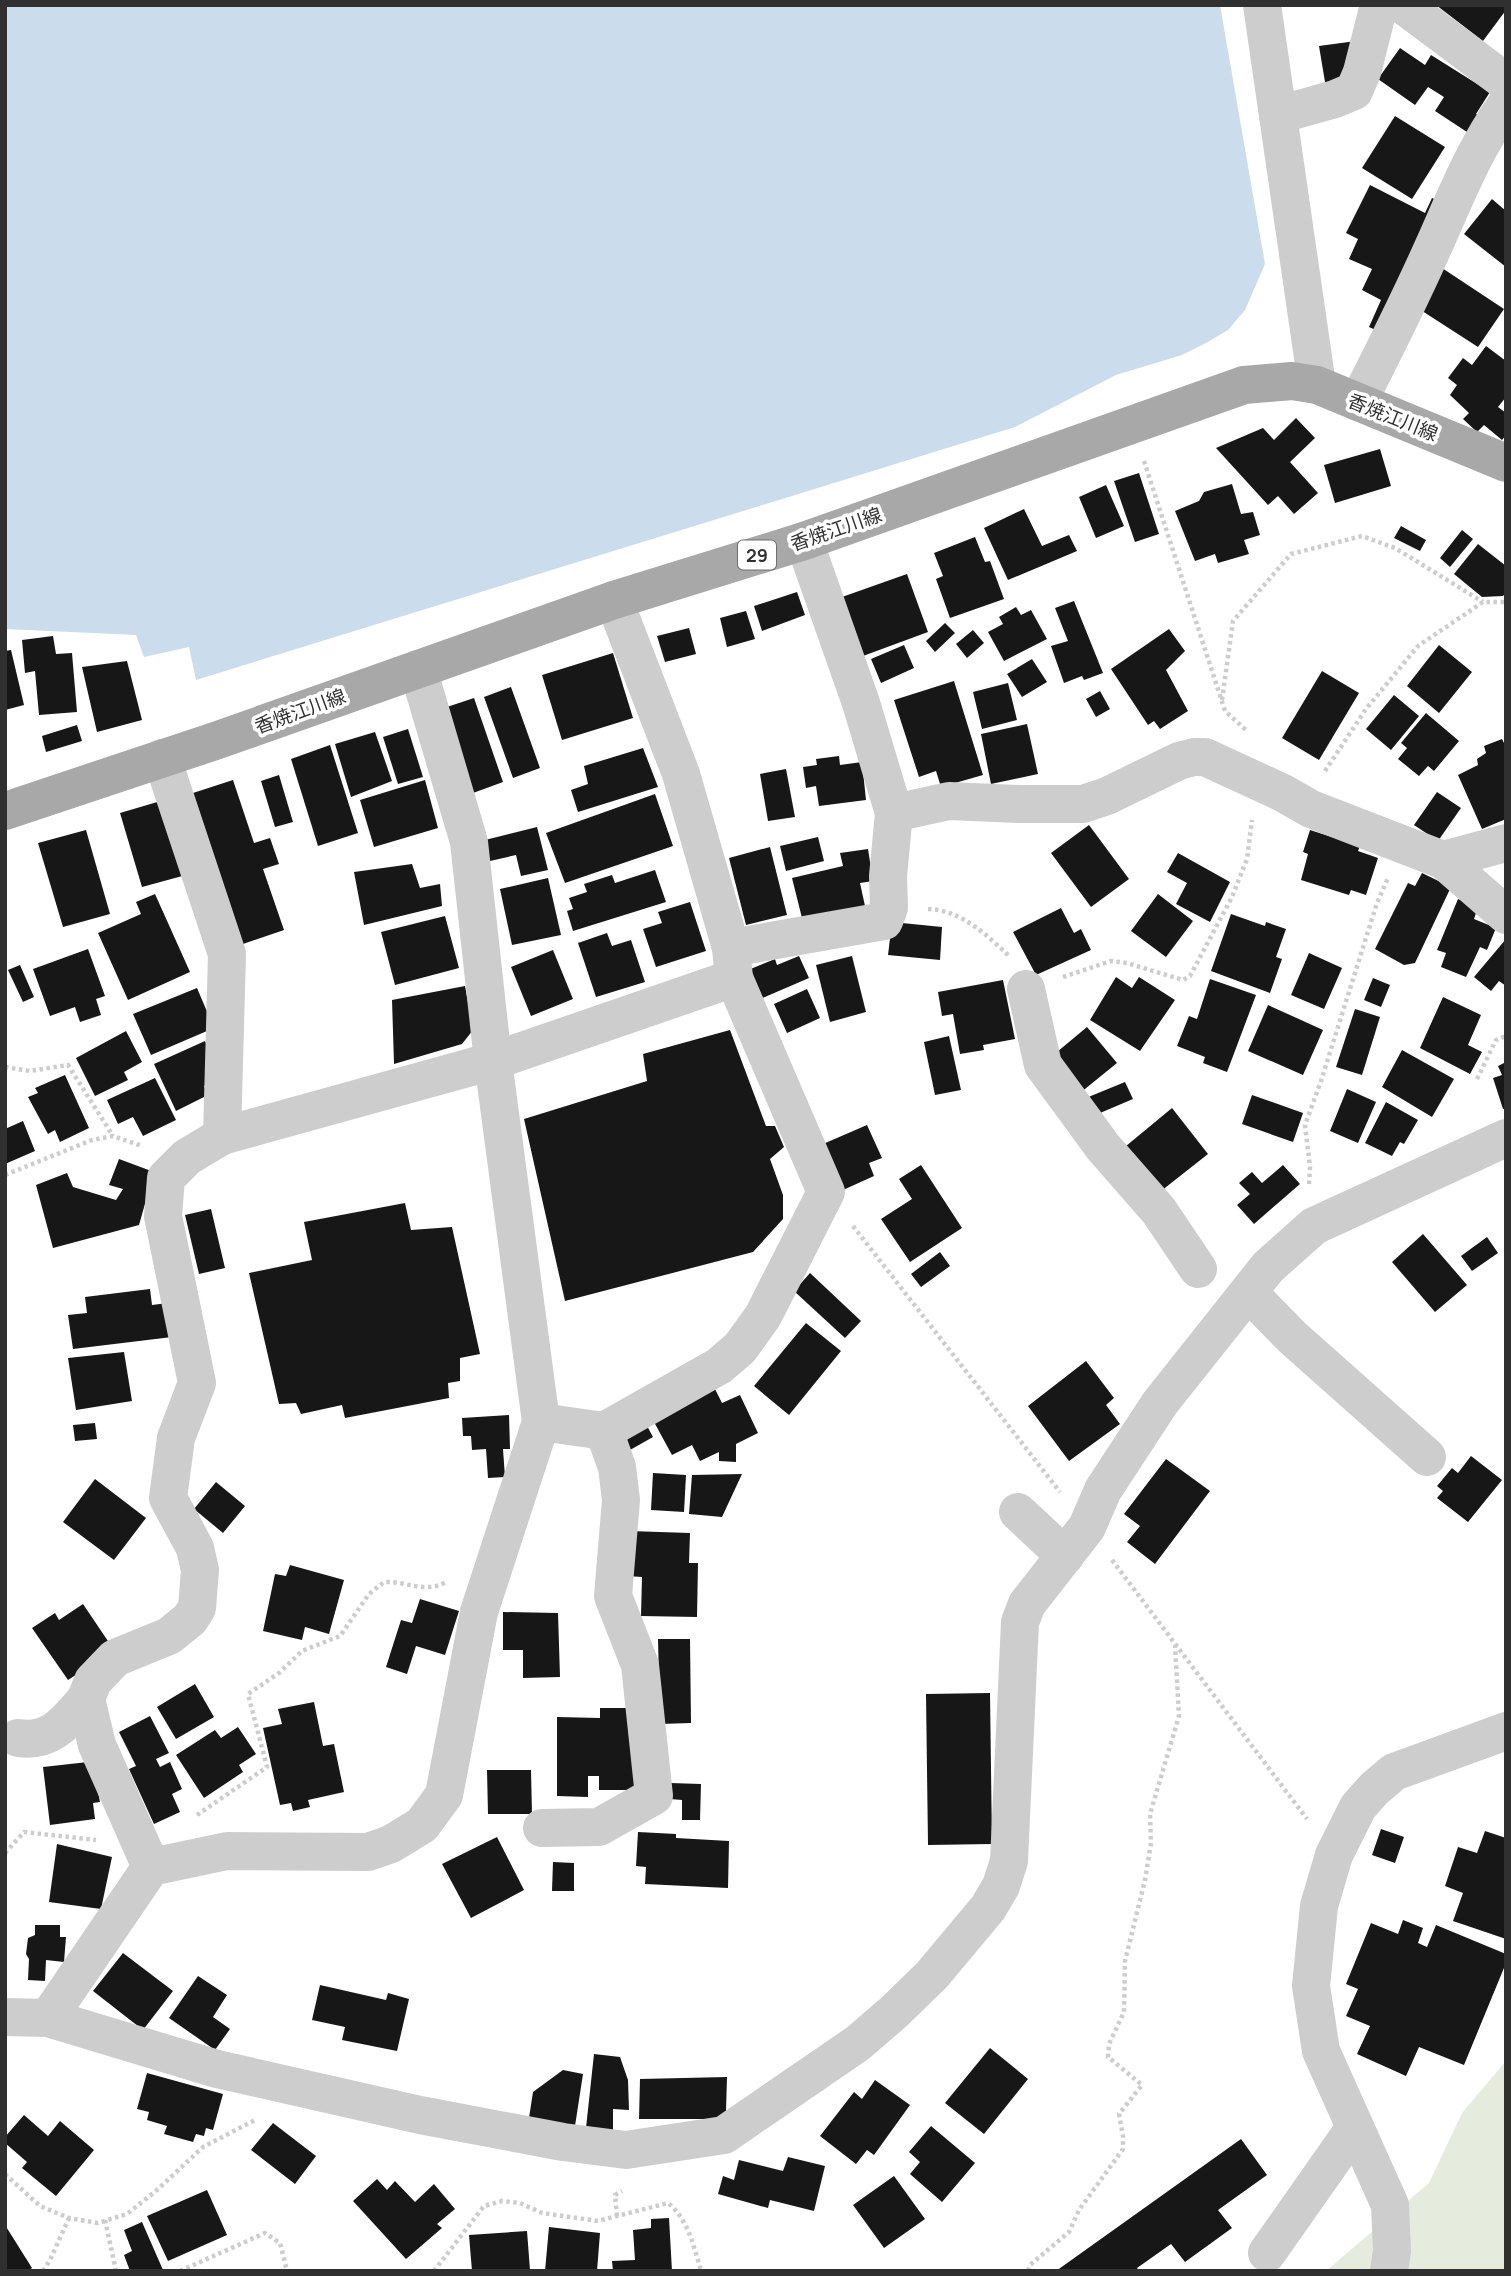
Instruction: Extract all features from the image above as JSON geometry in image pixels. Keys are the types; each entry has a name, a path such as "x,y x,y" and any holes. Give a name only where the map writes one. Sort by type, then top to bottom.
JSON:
{"main road":[{"name":"香焼江川線","path":"5,811 218,740 614,600 804,541 1244,386 1292,381 1317,385 1506,463"}],"street":[{"path":"1262,5 1317,385"},
{"path":"1278,115 1335,99 1353,91 1362,72 1379,5"},
{"path":"1402,5 1506,82"},
{"path":"1358,402 1406,306 1470,166 1491,125 1506,105"},
{"path":"18,1738 34,1740 49,1735 86,1699 93,1681 115,1658 169,1636 179,1629 190,1619 198,1599 200,1570 195,1548 168,1498 176,1438 197,1383 163,1216 166,1178 181,1162 222,1136 493,1061 733,963 884,921 889,908 888,876 894,813 861,703 804,541"},
{"path":"541,1422 604,1431 719,1366 740,1348 763,1316 826,1192 733,963 681,774 614,600"},
{"path":"146,1855 227,1851 368,1852 391,1844 422,1825 444,1795 479,1612 541,1422 493,1061 469,842 418,669"},
{"path":"894,813 949,801 1083,804 1107,796 1151,773 1194,757 1205,757 1267,785 1311,809 1443,860 1506,915"},
{"path":"162,758 227,954 222,1136"},
{"path":"1443,860 1506,843"},
{"path":"1026,989 1043,1065 1103,1147 1159,1211 1198,1269"},
{"path":"5,2017 48,2018 257,2079 419,2115 563,2142 626,2150 724,2135 858,2043 932,1975 988,1908 1001,1886 1009,1861 1020,1622 1027,1604 1087,1527 1103,1490 1160,1403 1268,1268 1314,1226 1506,1139"},
{"path":"1249,1293 1292,1337 1427,1457"},
{"path":"542,1828 599,1827 654,1796 640,1665 613,1596 621,1500 618,1468 604,1431"},
{"path":"1018,1512 1065,1556"},
{"path":"86,1699 97,1745 146,1855"},
{"path":"1389,2271 1392,2251 1390,2205 1321,2051 1311,1986 1319,1906 1334,1855 1358,1807 1374,1789 1394,1772 1506,1731"},
{"path":"48,2018 146,1855"},
{"path":"1267,2253 1354,2129"}],"path":[{"path":"1132,424 1225,711 1254,738"},
{"path":"1222,700 1233,621 1291,554 1362,536 1395,548 1483,602 1506,602"},
{"path":"1311,809 1311,791 1366,709 1410,656 1419,646 1483,602"},
{"path":"889,908 939,909 980,928 1011,958 1026,989 1111,961 1127,963 1183,980 1190,975 1232,897 1247,859 1252,815 1267,785"},
{"path":"1308,1188 1310,1167 1305,1125 1326,1068 1377,903 1402,844"},
{"path":"1477,1079 1496,1040 1506,1036"},
{"path":"5,1067 30,1071 68,1065 113,1136"},
{"path":"5,1175 92,1140 113,1136 181,1162"},
{"path":"5,1853 24,1832 146,1855 267,1767 248,1694 279,1673 302,1651 340,1636 364,1601 384,1582 436,1588 464,1572 479,1612"},
{"path":"1028,2271 1040,2256 1069,2232 1079,2210 1123,2149 1119,2114 1142,2085 1108,2057 1109,2044 1124,2012 1125,1961 1145,1880 1151,1843 1150,1814 1179,1716 1175,1644"},
{"path":"5,2174 40,2206 69,2218 89,2222 106,2220 127,2214 166,2183 203,2147 265,2116"},
{"path":"434,2271 484,2206 502,2201 520,2203 542,2213 598,2221 668,2203 679,2211 701,2271"},
{"path":"43,2271 69,2218"},
{"path":"106,2220 116,2271"},
{"path":"180,2271 265,2232 280,2243 287,2271"}],"shaded area":[{"path":"1506,2061 1506,2271 1326,2271 1429,2183 1462,2113"}],"water":[{"path":"5,5 1220,5 1265,264 1245,310 1228,330 1182,355 1116,375 1015,427 196,680 189,647 144,657 136,635 5,629"}],"building":[{"path":"1436,5 1506,5 1506,10 1483,41"},
{"path":"1356,41 1347,80 1326,88 1319,46"},
{"path":"1400,48 1425,65 1431,55 1490,92 1476,114 1481,117 1470,134 1435,111 1444,97 1428,87 1415,105 1378,79"},
{"path":"1395,116 1445,147 1412,199 1362,168"},
{"path":"1370,185 1425,213 1432,198 1446,204 1382,333 1369,327 1381,300 1362,290 1372,269 1349,259 1358,239 1346,233"},
{"path":"1492,199 1506,211 1506,267 1464,234"},
{"path":"1442,268 1504,309 1478,347 1416,307"},
{"path":"1486,346 1506,361 1506,397 1498,407 1506,413 1506,435 1502,440 1484,425 1477,432 1463,419 1469,413 1450,395 1457,385 1448,378 1463,358 1472,365"},
{"path":"1296,418 1315,438 1290,462 1318,493 1294,514 1278,496 1268,505 1216,448 1263,428 1274,440"},
{"path":"1380,449 1391,486 1335,503 1324,465"},
{"path":"1139,473 1159,534 1135,542 1114,481"},
{"path":"1232,484 1241,514 1253,512 1260,535 1244,540 1249,554 1218,563 1215,554 1195,561 1175,511 1199,501 1204,492"},
{"path":"1106,485 1124,526 1096,538 1079,497"},
{"path":"1024,509 1042,546 1069,535 1077,551 1008,580 984,528"},
{"path":"1401,526 1426,540 1420,551 1394,538"},
{"path":"1462,530 1473,539 1450,567 1440,558"},
{"path":"975,537 985,562 990,561 1004,599 950,618 936,579 943,576 934,553"},
{"path":"1478,544 1506,566 1506,593 1503,596 1482,597 1454,574"},
{"path":"907,574 928,632 863,656 842,597"},
{"path":"797,592 805,615 762,631 754,606"},
{"path":"1074,601 1103,673 1084,680 1082,676 1064,683 1051,646 1068,641 1055,608"},
{"path":"1016,607 1021,615 1031,610 1047,639 1004,661 988,632 1003,624 999,617"},
{"path":"746,611 755,639 727,647 720,618"},
{"path":"945,623 955,633 935,652 926,641"},
{"path":"689,628 696,654 665,662 657,636"},
{"path":"1169,629 1185,651 1166,670 1188,711 1160,729 1154,721 1148,725 1111,669"},
{"path":"973,630 984,643 967,658 956,644"},
{"path":"53,636 56,654 72,653 77,712 39,715 35,671 25,673 22,640"},
{"path":"904,645 914,668 881,683 871,659"},
{"path":"1439,645 1472,672 1439,713 1407,686"},
{"path":"11,650 24,705 5,710 5,651"},
{"path":"613,653 633,718 562,740 542,675"},
{"path":"1032,659 1047,682 1022,697 1007,674"},
{"path":"127,661 142,720 97,732 82,667"},
{"path":"1322,671 1359,693 1319,760 1282,738"},
{"path":"954,681 983,775 941,787 936,771 919,777 894,700"},
{"path":"1008,683 1017,720 982,729 973,692"},
{"path":"511,687 540,768 513,778 484,697"},
{"path":"1100,691 1110,709 1096,717 1086,699"},
{"path":"1394,695 1419,716 1391,750 1366,729"},
{"path":"474,698 503,782 473,793 444,708"},
{"path":"1426,713 1459,741 1434,771 1428,766 1419,776 1398,759 1407,748 1401,743"},
{"path":"1027,724 1038,774 991,784 981,734"},
{"path":"77,725 82,741 46,752 42,736"},
{"path":"408,729 423,777 398,784 383,737"},
{"path":"375,732 392,781 351,797 335,744"},
{"path":"1502,739 1506,747 1506,819 1482,829 1458,775 1478,765 1477,759 1486,753 1484,746"},
{"path":"330,745 358,833 318,846 291,759"},
{"path":"643,748 658,787 578,812 571,790 588,784 584,766"},
{"path":"839,756 840,765 862,762 866,800 819,806 816,786 806,788 803,767 817,765 816,759"},
{"path":"786,769 795,817 768,821 760,774"},
{"path":"279,775 293,822 275,827 261,781"},
{"path":"233,780 254,843 270,838 279,864 263,869 284,930 243,944 193,793"},
{"path":"425,780 438,828 374,847 360,800"},
{"path":"1437,792 1461,808 1438,841 1414,825"},
{"path":"655,794 673,846 565,883 546,833"},
{"path":"164,800 186,875 142,887 120,813"},
{"path":"1089,825 1129,879 1091,907 1051,853"},
{"path":"537,827 548,870 521,876 516,855 490,861 485,840"},
{"path":"86,830 110,914 63,927 38,843"},
{"path":"1310,830 1360,846 1358,851 1378,858 1366,895 1351,890 1349,895 1301,880 1308,854 1303,852"},
{"path":"818,837 824,861 786,871 780,846"},
{"path":"770,847 787,915 746,925 729,858"},
{"path":"868,849 873,881 860,883 865,906 803,922 792,878 843,866 840,853"},
{"path":"1178,853 1230,882 1210,922 1176,904 1187,883 1167,872"},
{"path":"412,864 420,888 440,884 442,906 364,925 354,872"},
{"path":"655,870 666,902 573,931 567,911 573,909 569,898 587,892 584,884 612,875 615,883"},
{"path":"1422,873 1451,887 1415,963 1404,965 1375,949 1408,883 1415,886"},
{"path":"548,878 561,935 512,945 500,889"},
{"path":"155,894 190,972 128,1000 98,933 141,914 136,902"},
{"path":"1158,894 1193,921 1166,957 1131,931"},
{"path":"1458,899 1478,907 1474,919 1496,928 1487,950 1480,947 1466,977 1441,967 1446,953 1437,950"},
{"path":"690,902 706,951 656,967 643,929 662,923 658,912"},
{"path":"1061,908 1074,933 1081,929 1091,950 1036,975 1013,932"},
{"path":"1231,914 1265,926 1266,922 1286,929 1276,957 1282,959 1270,993 1211,971"},
{"path":"445,916 459,968 395,985 381,932"},
{"path":"892,922 942,927 940,960 888,955"},
{"path":"607,933 612,946 631,940 645,982 596,997 578,943"},
{"path":"1506,939 1506,986 1499,981 1491,991 1474,977"},
{"path":"88,949 105,996 96,999 101,1015 80,1022 75,1007 50,1016 33,969"},
{"path":"553,950 573,999 531,1016 511,967"},
{"path":"1309,953 1342,968 1324,1009 1291,995"},
{"path":"799,956 809,978 760,999 748,970 775,959 777,965"},
{"path":"852,956 866,1012 830,1022 816,965"},
{"path":"20,965 34,997 23,1002 8,970"},
{"path":"1116,977 1132,988 1139,977 1175,1000 1140,1051 1090,1020"},
{"path":"1373,978 1390,985 1381,1007 1364,1000"},
{"path":"1210,979 1256,995 1227,1072 1203,1063 1205,1057 1177,1046 1189,1016 1197,1019"},
{"path":"1003,980 1015,1039 983,1045 984,1050 960,1054 953,1014 942,1016 938,992"},
{"path":"465,986 473,1030 462,1044 394,1064 392,1000"},
{"path":"197,988 214,1028 151,1055 133,1014"},
{"path":"807,989 820,1018 787,1033 774,1004"},
{"path":"1443,997 1481,1015 1468,1045 1482,1052 1470,1074 1420,1048"},
{"path":"1268,1005 1323,1030 1303,1075 1248,1051"},
{"path":"1355,1009 1380,1017 1362,1075 1336,1067"},
{"path":"1087,1027 1117,1063 1080,1093 1051,1057"},
{"path":"730,1030 766,1126 775,1126 784,1147 770,1159 783,1195 783,1219 753,1252 565,1301 524,1119 647,1081 643,1054"},
{"path":"126,1031 142,1062 124,1072 128,1080 95,1096 76,1058"},
{"path":"949,1036 961,1090 935,1095 924,1042"},
{"path":"205,1041 216,1064 215,1081 204,1086 208,1095 176,1111 154,1064"},
{"path":"1402,1050 1454,1079 1432,1117 1382,1087"},
{"path":"1506,1062 1506,1108 1503,1109 1493,1078 1502,1075 1498,1066"},
{"path":"65,1075 89,1128 60,1142 55,1130 48,1134 28,1097 38,1093 35,1088"},
{"path":"155,1078 176,1120 143,1136 133,1117 118,1124 107,1100"},
{"path":"1125,1082 1133,1099 1093,1116 1086,1098"},
{"path":"1347,1089 1376,1102 1358,1143 1330,1131"},
{"path":"1252,1095 1303,1113 1293,1142 1242,1124"},
{"path":"1386,1102 1418,1120 1404,1144 1400,1142 1392,1156 1365,1143"},
{"path":"1172,1108 1208,1154 1156,1195 1120,1151"},
{"path":"23,1121 35,1151 5,1164 5,1129"},
{"path":"867,1125 882,1158 869,1163 874,1176 843,1190 823,1144"},
{"path":"119,1159 154,1172 139,1225 53,1248 36,1185 67,1173 73,1187 116,1200 123,1189 109,1185"},
{"path":"921,1165 962,1228 910,1262 881,1219 912,1199 899,1179"},
{"path":"1283,1165 1300,1184 1254,1224 1237,1205 1250,1194 1239,1183 1252,1172 1262,1183"},
{"path":"405,1203 411,1230 452,1227 480,1354 460,1358 460,1381 448,1383 449,1398 345,1418 342,1405 301,1414 296,1403 279,1404 249,1273 312,1260 304,1222"},
{"path":"211,1209 225,1268 199,1274 185,1215"},
{"path":"1423,1234 1467,1285 1435,1312 1392,1262"},
{"path":"1487,1237 1498,1253 1472,1271 1461,1256"},
{"path":"940,1252 950,1266 921,1287 911,1274"},
{"path":"810,1273 861,1321 845,1338 794,1291"},
{"path":"150,1289 152,1305 168,1303 172,1337 73,1349 68,1315 87,1313 85,1297"},
{"path":"806,1323 841,1351 789,1415 754,1386"},
{"path":"124,1352 132,1401 76,1410 68,1358"},
{"path":"1086,1361 1114,1398 1106,1405 1120,1424 1069,1461 1028,1406"},
{"path":"715,1389 722,1403 740,1395 758,1433 736,1444 736,1462 719,1461 719,1452 700,1461 692,1445 672,1455 654,1422"},
{"path":"509,1415 510,1449 503,1449 505,1477 488,1478 486,1449 472,1450 471,1436 463,1436 462,1418"},
{"path":"95,1423 97,1439 75,1441 73,1425"},
{"path":"646,1424 653,1437 630,1450 622,1437"},
{"path":"1471,1456 1502,1480 1468,1522 1437,1498 1443,1491 1437,1486 1452,1468 1458,1473"},
{"path":"1166,1459 1210,1491 1155,1564 1127,1542 1140,1526 1124,1514"},
{"path":"653,1473 686,1475 684,1512 651,1510"},
{"path":"742,1474 722,1517 689,1514 692,1475"},
{"path":"95,1479 146,1518 114,1560 63,1522"},
{"path":"216,1482 245,1506 223,1533 194,1509"},
{"path":"629,1531 690,1533 689,1563 698,1563 697,1617 641,1616 642,1577 627,1576"},
{"path":"290,1565 344,1580 329,1634 305,1627 302,1640 263,1631 275,1574 286,1576"},
{"path":"420,1599 459,1611 445,1655 416,1646 407,1674 386,1667 401,1620 412,1623"},
{"path":"83,1604 114,1650 68,1680 32,1628 55,1613 59,1620"},
{"path":"503,1612 558,1613 560,1677 523,1678 523,1650 503,1650"},
{"path":"658,1639 690,1639 691,1723 660,1724"},
{"path":"195,1684 214,1717 176,1739 157,1707"},
{"path":"990,1693 992,1844 928,1845 926,1694"},
{"path":"314,1702 323,1746 334,1744 344,1792 308,1800 310,1807 293,1811 291,1803 280,1805 263,1728 282,1724 278,1709"},
{"path":"600,1708 635,1708 634,1790 599,1790 599,1776 588,1776 588,1797 557,1796 557,1717 600,1718"},
{"path":"150,1716 169,1753 156,1759 160,1767 170,1762 182,1789 172,1794 180,1812 154,1824 129,1769 136,1766 119,1732"},
{"path":"238,1727 256,1754 239,1765 243,1772 204,1798 176,1755 215,1730 221,1738"},
{"path":"88,1762 94,1771 100,1802 93,1803 95,1819 50,1825 43,1767"},
{"path":"487,1770 531,1770 532,1814 488,1814"},
{"path":"670,1783 701,1784 700,1820 682,1820 682,1800 670,1799"},
{"path":"1381,1829 1404,1837 1395,1863 1372,1855"},
{"path":"1485,1831 1506,1838 1506,1939 1453,1921 1463,1893 1445,1886 1458,1847 1477,1853"},
{"path":"638,1832 676,1834 676,1838 729,1841 728,1888 645,1884 646,1867 636,1866"},
{"path":"497,1837 524,1890 471,1918 442,1864"},
{"path":"57,1844 112,1857 101,1909 49,1902"},
{"path":"553,1862 574,1863 574,1891 552,1891"},
{"path":"1403,1920 1423,1928 1418,1943 1427,1947 1436,1925 1506,1954 1506,1963 1464,2065 1419,2047 1406,2076 1357,2054 1370,2026 1346,2016 1358,1989 1346,1984 1371,1923 1398,1934"},
{"path":"35,1925 60,1925 60,1937 66,1937 64,1962 46,1960 45,1981 28,1980 28,1938 35,1935"},
{"path":"123,1953 173,1991 143,2030 93,1991"},
{"path":"198,1976 227,1995 213,2017 230,2029 215,2050 169,2018"},
{"path":"320,1985 386,2000 388,1993 409,1999 397,2051 342,2040 345,2027 312,2020"},
{"path":"990,2048 1028,2079 984,2134 945,2103"},
{"path":"594,2054 620,2057 628,2080 629,2110 613,2109 613,2130 586,2128"},
{"path":"563,2070 583,2074 575,2126 529,2118 533,2092"},
{"path":"147,2073 223,2094 213,2130 206,2128 204,2136 196,2134 193,2142 164,2134 167,2126 147,2120 149,2112 137,2109"},
{"path":"727,2077 726,2111 716,2119 639,2119 640,2079"},
{"path":"875,2080 910,2105 874,2155 867,2150 856,2164 820,2136 854,2092 862,2099"},
{"path":"24,2115 48,2136 60,2121 94,2150 56,2196 22,2168 27,2162 5,2143 5,2137"},
{"path":"273,2123 316,2156 295,2184 251,2150"},
{"path":"931,2126 975,2163 942,2202 910,2174 920,2162 909,2152"},
{"path":"1241,2139 1267,2175 1218,2210 1232,2228 1185,2262 1171,2244 1137,2268 1139,2271 1056,2271"},
{"path":"788,2157 825,2166 814,2211 770,2200 768,2208 718,2194 723,2176 734,2180 739,2160 783,2171"},
{"path":"894,2176 925,2219 884,2248 853,2205"},
{"path":"377,2179 387,2190 395,2181 415,2202 434,2184 455,2209 437,2224 442,2228 406,2259 353,2201"},
{"path":"207,2190 227,2235 168,2261 147,2216"},
{"path":"669,2218 672,2271 613,2271 612,2261 635,2260 633,2230 651,2228 651,2219"},
{"path":"142,2222 163,2270 130,2271 124,2255 132,2251 124,2230"},
{"path":"5,2225 32,2268 28,2271 5,2271"},
{"path":"549,2227 600,2233 597,2271 545,2271"},
{"path":"527,2231 530,2270 472,2271 469,2235"}]}
